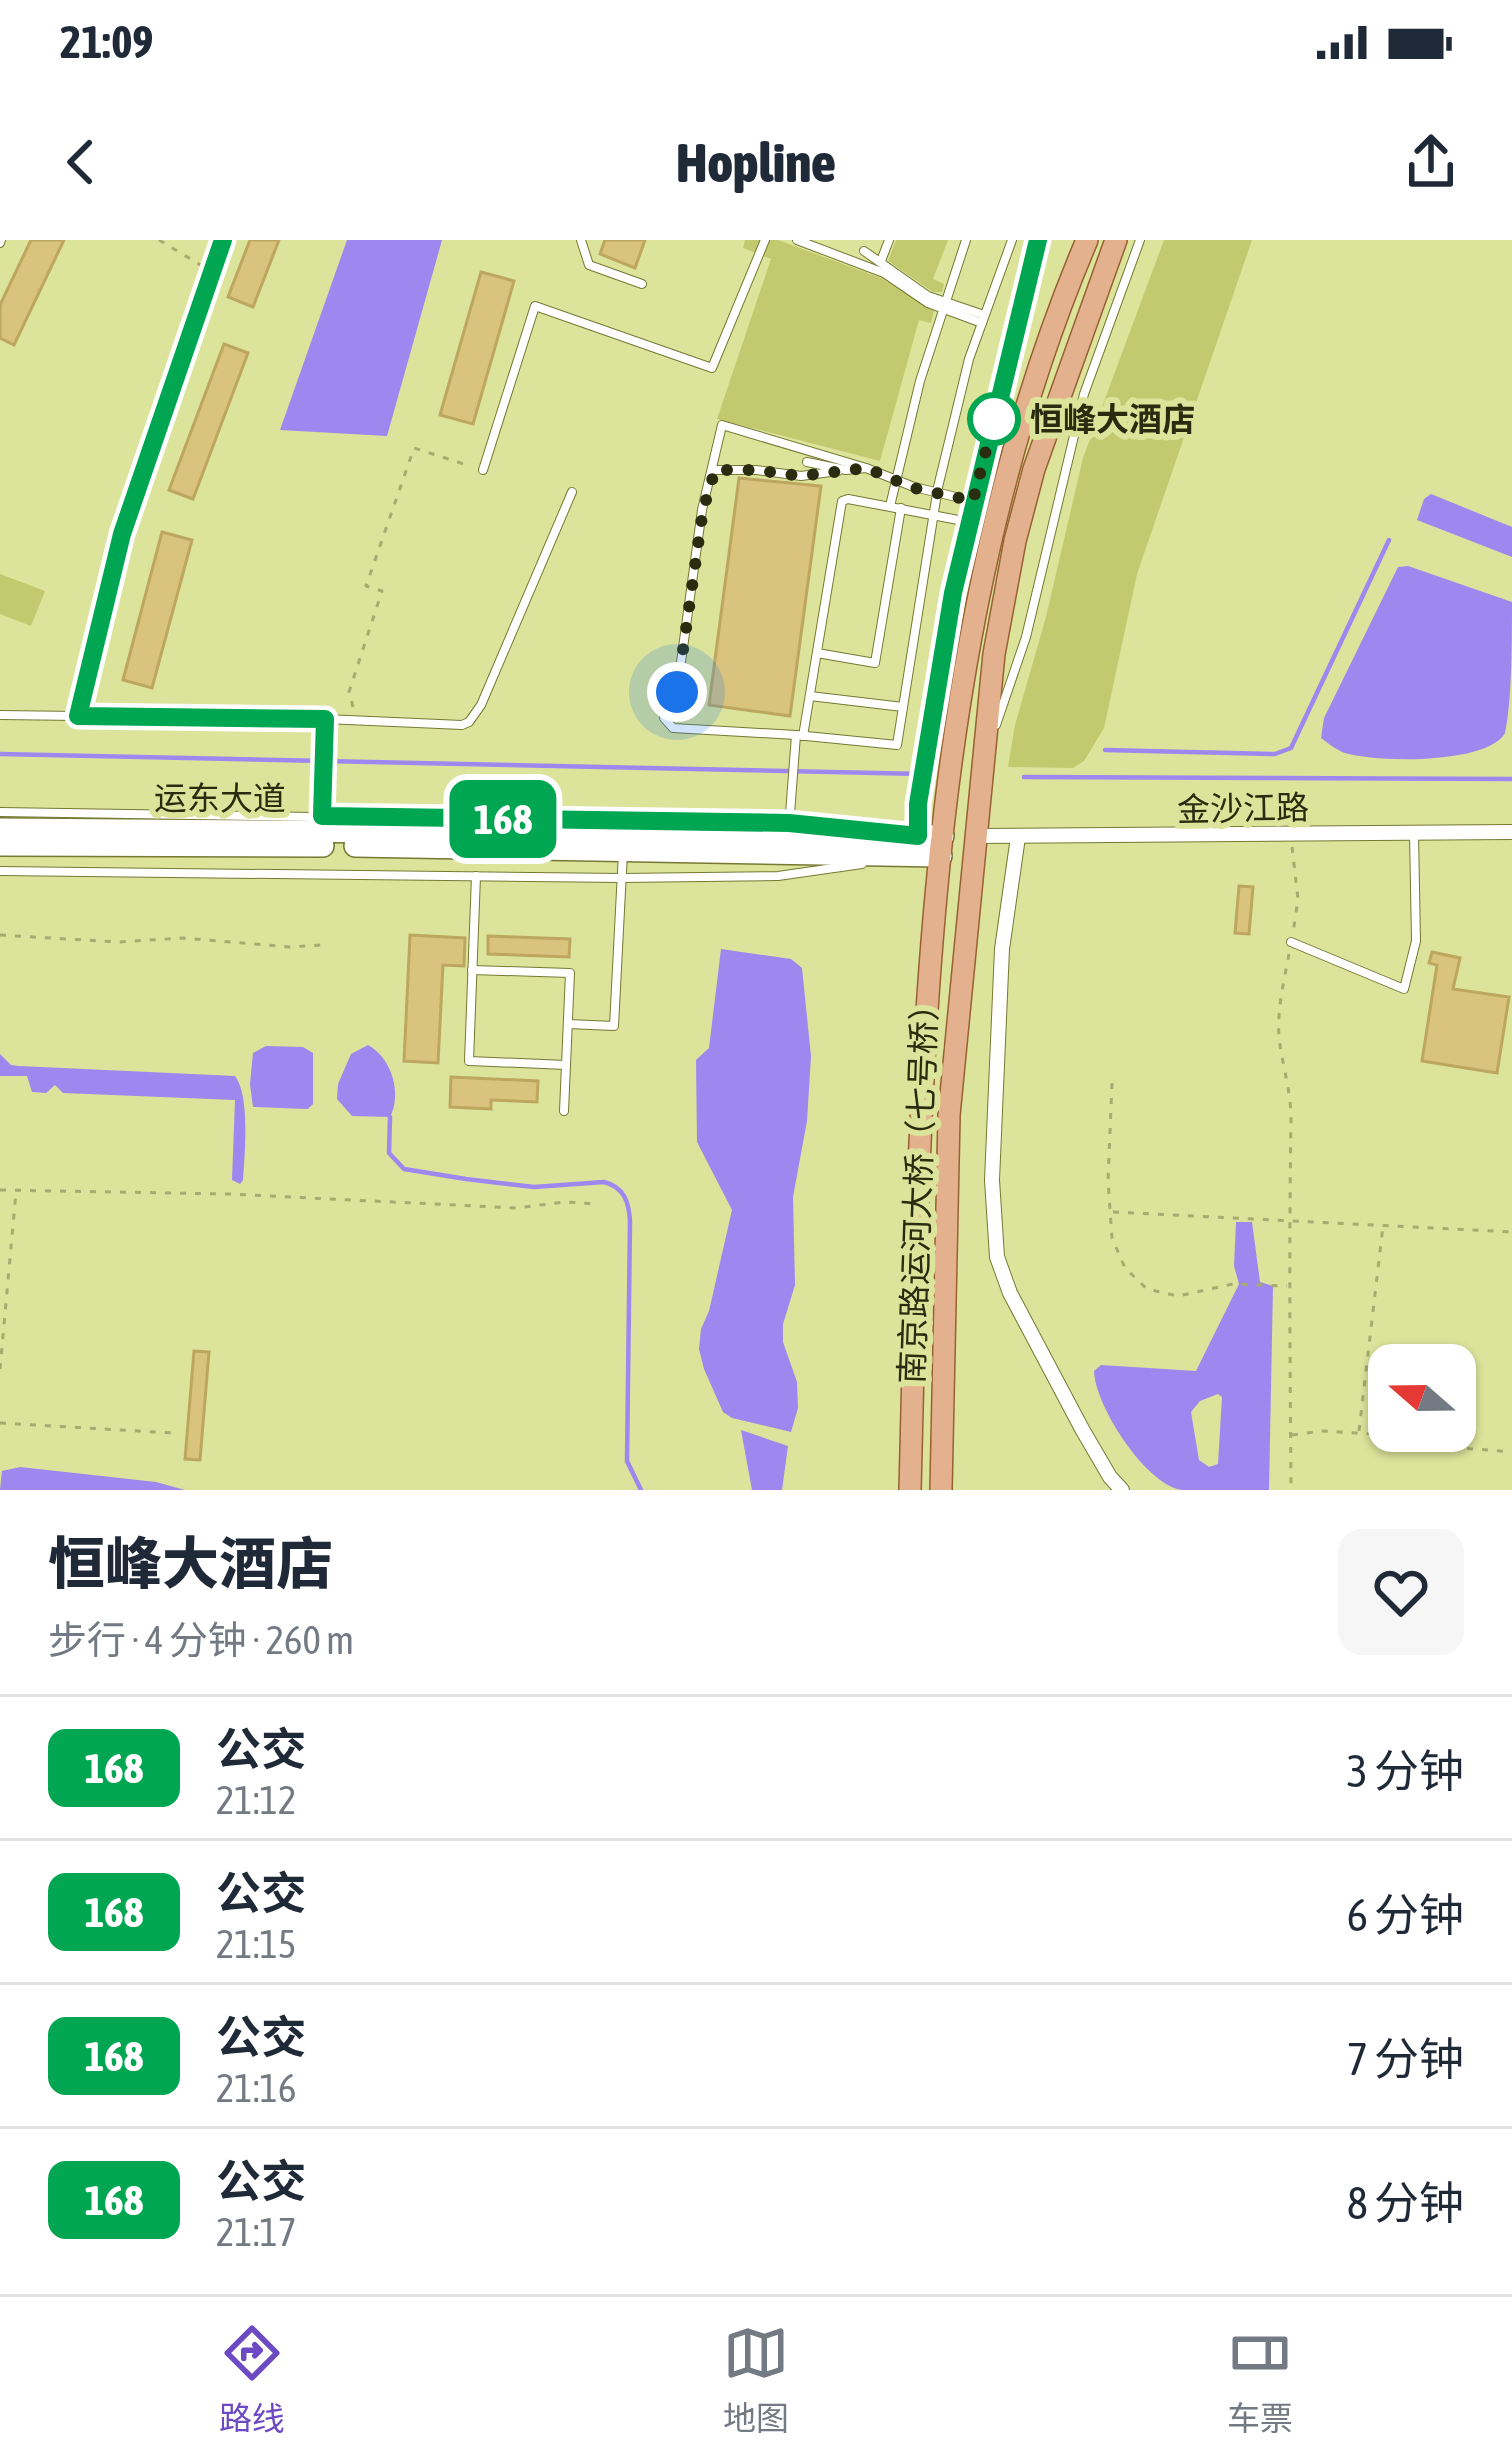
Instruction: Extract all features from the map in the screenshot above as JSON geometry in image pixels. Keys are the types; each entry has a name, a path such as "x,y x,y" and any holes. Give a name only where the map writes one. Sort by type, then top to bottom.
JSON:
{"main road":[{"name":"南京路运河大桥（七号桥）","path":"910,1490 919,1125 938,887 931,846 989,537 1010,458 1087,240"},
{"name":"南京路运河大桥（七号桥）","path":"940,1490 949,1115 994,654 1016,541 1051,421 1116,240"},
{"name":"运东大道","path":"0,829 322,824 624,843"},
{"name":"运东大道","path":"0,844 931,846"}],"street":[{"name":"金沙江路","path":"974,836 1512,832"},
{"path":"1018,837 1001,972 992,1180 997,1257 1010,1293 1061,1390 1110,1478 1122,1490"}],"lane":[{"path":"78,716 122,534 223,240"},
{"path":"581,240 589,265 642,284"},
{"path":"483,470 535,306 712,368 765,240"},
{"path":"797,240 884,273 920,299 983,319"},
{"path":"880,261 889,240"},
{"path":"817,652 875,663 896,479 966,240"},
{"path":"973,501 937,494 722,425 711,462 715,470 703,510 677,692 666,698 664,718 673,728 897,745 937,494 983,319 1012,240"},
{"path":"0,812 789,847 931,846 918,804 973,501 1038,240"},
{"path":"982,766 1026,637 1075,427 1100,343 1140,240"},
{"path":"864,251 944,306"},
{"path":"1051,421 1075,427"},
{"path":"807,462 847,470"},
{"path":"715,470 801,476 866,468"},
{"path":"0,715 469,722 572,492"},
{"path":"789,847 794,753 810,696 842,501 969,522"},
{"path":"810,696 903,707"},
{"path":"322,824 325,719"},
{"path":"1291,941 1404,989 1417,941 1414,833"},
{"path":"568,1024 614,1026 624,843"},
{"path":"0,871 622,878 789,847"},
{"path":"476,876 469,1061 566,1065"},
{"path":"472,970 570,973 564,1112"}],"path":[{"path":"158,240 211,271"},
{"path":"357,720 349,692 382,591 366,586 414,448 483,470"},
{"path":"1289,834 1298,899 1279,1005 1279,1036 1291,1102 1291,1490"},
{"path":"0,935 322,945"},
{"path":"1112,1083 1108,1181 1115,1254 1148,1289 1178,1297 1233,1283 1289,1286"},
{"path":"0,1190 229,1194 516,1208 565,1202 598,1204"},
{"path":"0,1370 16,1190"},
{"path":"1113,1212 1512,1232"},
{"path":"1359,1432 1383,1225"},
{"path":"0,1423 173,1433"},
{"path":"1290,1435 1321,1430 1453,1438 1462,1448 1512,1452"}],"green space":[{"path":"745,240 778,240 881,278 934,311 931,323 919,320 880,461 717,419 771,259 743,248"},
{"path":"896,240 948,240 933,279 944,284 942,292 933,292 888,261"},
{"path":"1164,240 1252,240 1137,574 1104,728 1084,761 1073,768 1008,767 1083,458"},
{"path":"0,574 45,591 31,626 0,614"}],"shaded area":[{"path":"347,240 442,240 387,436 280,430"},
{"path":"1431,494 1512,527 1512,557 1417,520 1424,499"},
{"path":"1408,566 1512,602 1505,733 1477,751 1431,758 1381,758 1345,753 1321,738 1324,718 1398,567"},
{"path":"721,949 791,959 802,968 811,1056 807,1121 793,1197 795,1285 783,1324 783,1342 797,1382 798,1408 791,1432 723,1412 699,1349 732,1210 697,1142 696,1060 709,1048"},
{"path":"368,1045 389,1067 395,1098 390,1117 352,1116 337,1099 351,1054"},
{"path":"266,1046 303,1047 313,1053 313,1104 308,1109 253,1107 253,1053"},
{"path":"0,1054 19,1066 235,1076 245,1111 243,1180 240,1184 232,1180 235,1100 63,1093 55,1085 46,1093 32,1092 27,1076 0,1076"},
{"path":"1236,1222 1252,1222 1260,1282 1273,1286 1269,1490 1182,1490 1153,1474 1125,1442 1103,1404 1094,1371 1101,1365 1196,1371 1239,1284 1234,1266","holes":["1218,1394 1222,1397 1218,1464 1209,1467 1199,1460 1191,1412 1200,1401"]},
{"path":"741,1430 788,1446 782,1490 752,1490"},
{"path":"20,1467 156,1482 185,1490 0,1490 2,1471"}],"building":[{"path":"31,240 64,240 14,345 0,338 0,305"},
{"path":"250,240 279,240 253,307 228,297"},
{"path":"605,240 645,240 635,268 600,254"},
{"path":"481,272 514,281 473,424 440,415"},
{"path":"224,344 248,353 193,499 169,490"},
{"path":"739,478 821,486 790,716 709,705"},
{"path":"162,532 192,540 152,688 123,680"},
{"path":"1239,886 1253,887 1249,934 1235,933"},
{"path":"410,935 465,938 464,966 443,965 438,1063 404,1061"},
{"path":"488,936 570,939 569,957 488,954"},
{"path":"1432,952 1460,958 1453,989 1509,997 1497,1073 1422,1061 1437,965 1429,963"},
{"path":"451,1077 538,1081 537,1102 491,1100 491,1109 450,1107"},
{"path":"194,1351 209,1352 200,1460 185,1459"}],"waterway":[{"path":"1105,750 1275,754 1291,748 1389,540"},
{"path":"0,754 922,774"},
{"path":"1024,777 1512,779"},
{"path":"390,1117 389,1153 404,1169 534,1187 604,1182 624,1196 630,1221 627,1461 641,1490"}],"bus line":[{"name":"168","path":"223,240 122,534 78,716 325,719 322,816 789,823 918,836 918,804 953,593 1038,240"}],"place":[{"name":"恒峰大酒店","path":"994,419"}],"route":[{"path":"677,692 703,510 715,470 801,476 866,468 914,488 973,501 994,419"}]}
